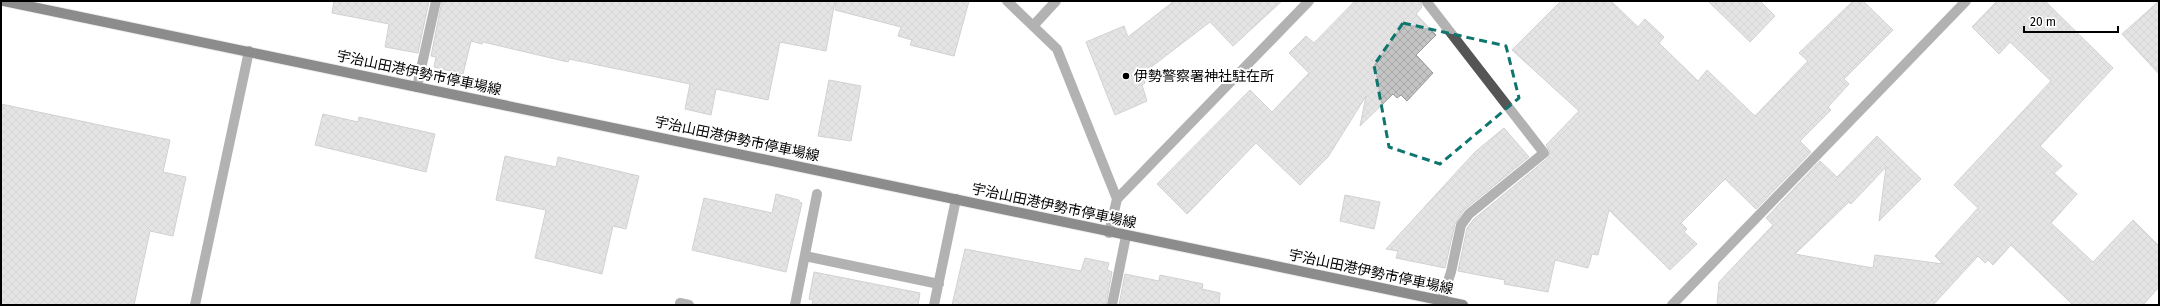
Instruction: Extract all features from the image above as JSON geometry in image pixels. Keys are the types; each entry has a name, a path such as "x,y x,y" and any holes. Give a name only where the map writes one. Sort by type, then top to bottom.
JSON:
{"main road":[{"name":"宇治山田港伊勢市停車場線","path":"4,1 956,199 1440,303 1463,305"}],"street":[{"path":"417,87 436,1"},
{"path":"1007,1 1057,50 1117,199"},
{"path":"1033,26 1056,1"},
{"path":"1109,233 1117,199 1309,1"},
{"path":"1426,1 1544,153 1469,214 1461,226 1451,272 1440,303"},
{"path":"1672,305 1966,1"},
{"path":"195,305 249,51"},
{"path":"795,305 817,194"},
{"path":"934,305 956,199"},
{"path":"1112,305 1126,236"},
{"path":"805,256 939,284"}],"highlighted area":[{"path":"1403,23 1506,46 1519,98 1440,164 1389,147 1374,65"}],"building":[{"path":"334,1 429,1 418,53 385,47 389,24 332,13"},
{"path":"442,1 835,1 826,51 780,42 768,100 716,89 711,115 685,109 690,84 569,59 568,62 483,42 482,44 471,41 463,74 434,67 436,57 431,56"},
{"path":"836,1 969,1 954,56 910,45 912,40 898,36 901,27 835,10"},
{"path":"1174,1 1282,1 1233,46 1210,22 1142,74 1145,83 1142,85 1147,101 1115,115 1086,42 1124,26 1128,37"},
{"path":"1355,1 1420,1 1422,7 1416,14 1436,35 1416,55 1433,73 1407,101 1401,95 1397,98 1393,94 1360,126 1366,96 1328,157 1300,185 1256,143 1187,214 1157,184 1250,90 1272,112 1309,73 1289,53 1306,36 1314,43"},
{"path":"1561,1 1611,1 1638,27 1645,19 1664,37 1659,43 1698,81 1707,70 1755,116 1808,61 1799,53 1853,1 1863,1 1893,30 1844,79 1849,84 1828,107 1831,110 1800,141 1811,152 1756,209 1725,179 1681,223 1687,229 1684,232 1697,244 1670,270 1609,210 1598,255 1592,254 1588,268 1555,260 1548,292 1504,284 1505,280 1458,271 1467,228 1474,219 1548,158 1550,152 1546,145 1579,111 1512,50"},
{"path":"1708,1 1760,1 1775,16 1750,42"},
{"path":"1997,1 2045,1 2113,68 2040,146 2062,166 2054,173 2077,194 2051,223 2093,262 2133,220 2159,246 2159,287 2143,305 2073,305 2011,245 1993,265 1988,260 1985,263 1978,256 1933,305 1825,305 1813,303 1812,305 1717,305 1719,282 1773,225 1766,218 1820,161 1837,177 1877,136 1921,179 1879,221 1886,167 1851,204 1849,202 1795,254 1873,268 1875,255 1943,264 1935,256 1978,208 1954,185 2051,81 2010,42 1999,54 1972,27"},
{"path":"2159,1 2159,74 2122,34"},
{"path":"829,80 861,86 851,141 818,136"},
{"path":"1,104 170,140 163,172 186,177 173,236 150,231 134,305 1,305"},
{"path":"323,114 358,122 359,117 435,134 426,172 315,145"},
{"path":"1504,128 1529,157 1464,210 1455,224 1445,268 1396,258 1398,251 1386,249 1475,152"},
{"path":"505,156 556,167 558,157 639,176 626,229 613,226 602,274 535,258 546,210 496,200"},
{"path":"776,194 799,200 799,202 802,203 786,272 692,250 704,198 772,213"},
{"path":"1345,195 1380,202 1374,229 1340,221"},
{"path":"965,249 1081,271 1085,258 1109,263 1107,270 1112,272 1106,305 952,305"},
{"path":"814,272 920,293 918,305 812,305 813,300 809,299"},
{"path":"1125,274 1159,281 1160,275 1203,284 1202,289 1220,293 1219,305 1119,305"}],"place":[{"name":"伊勢警察署神社駐在所","path":"1126,76"}]}
